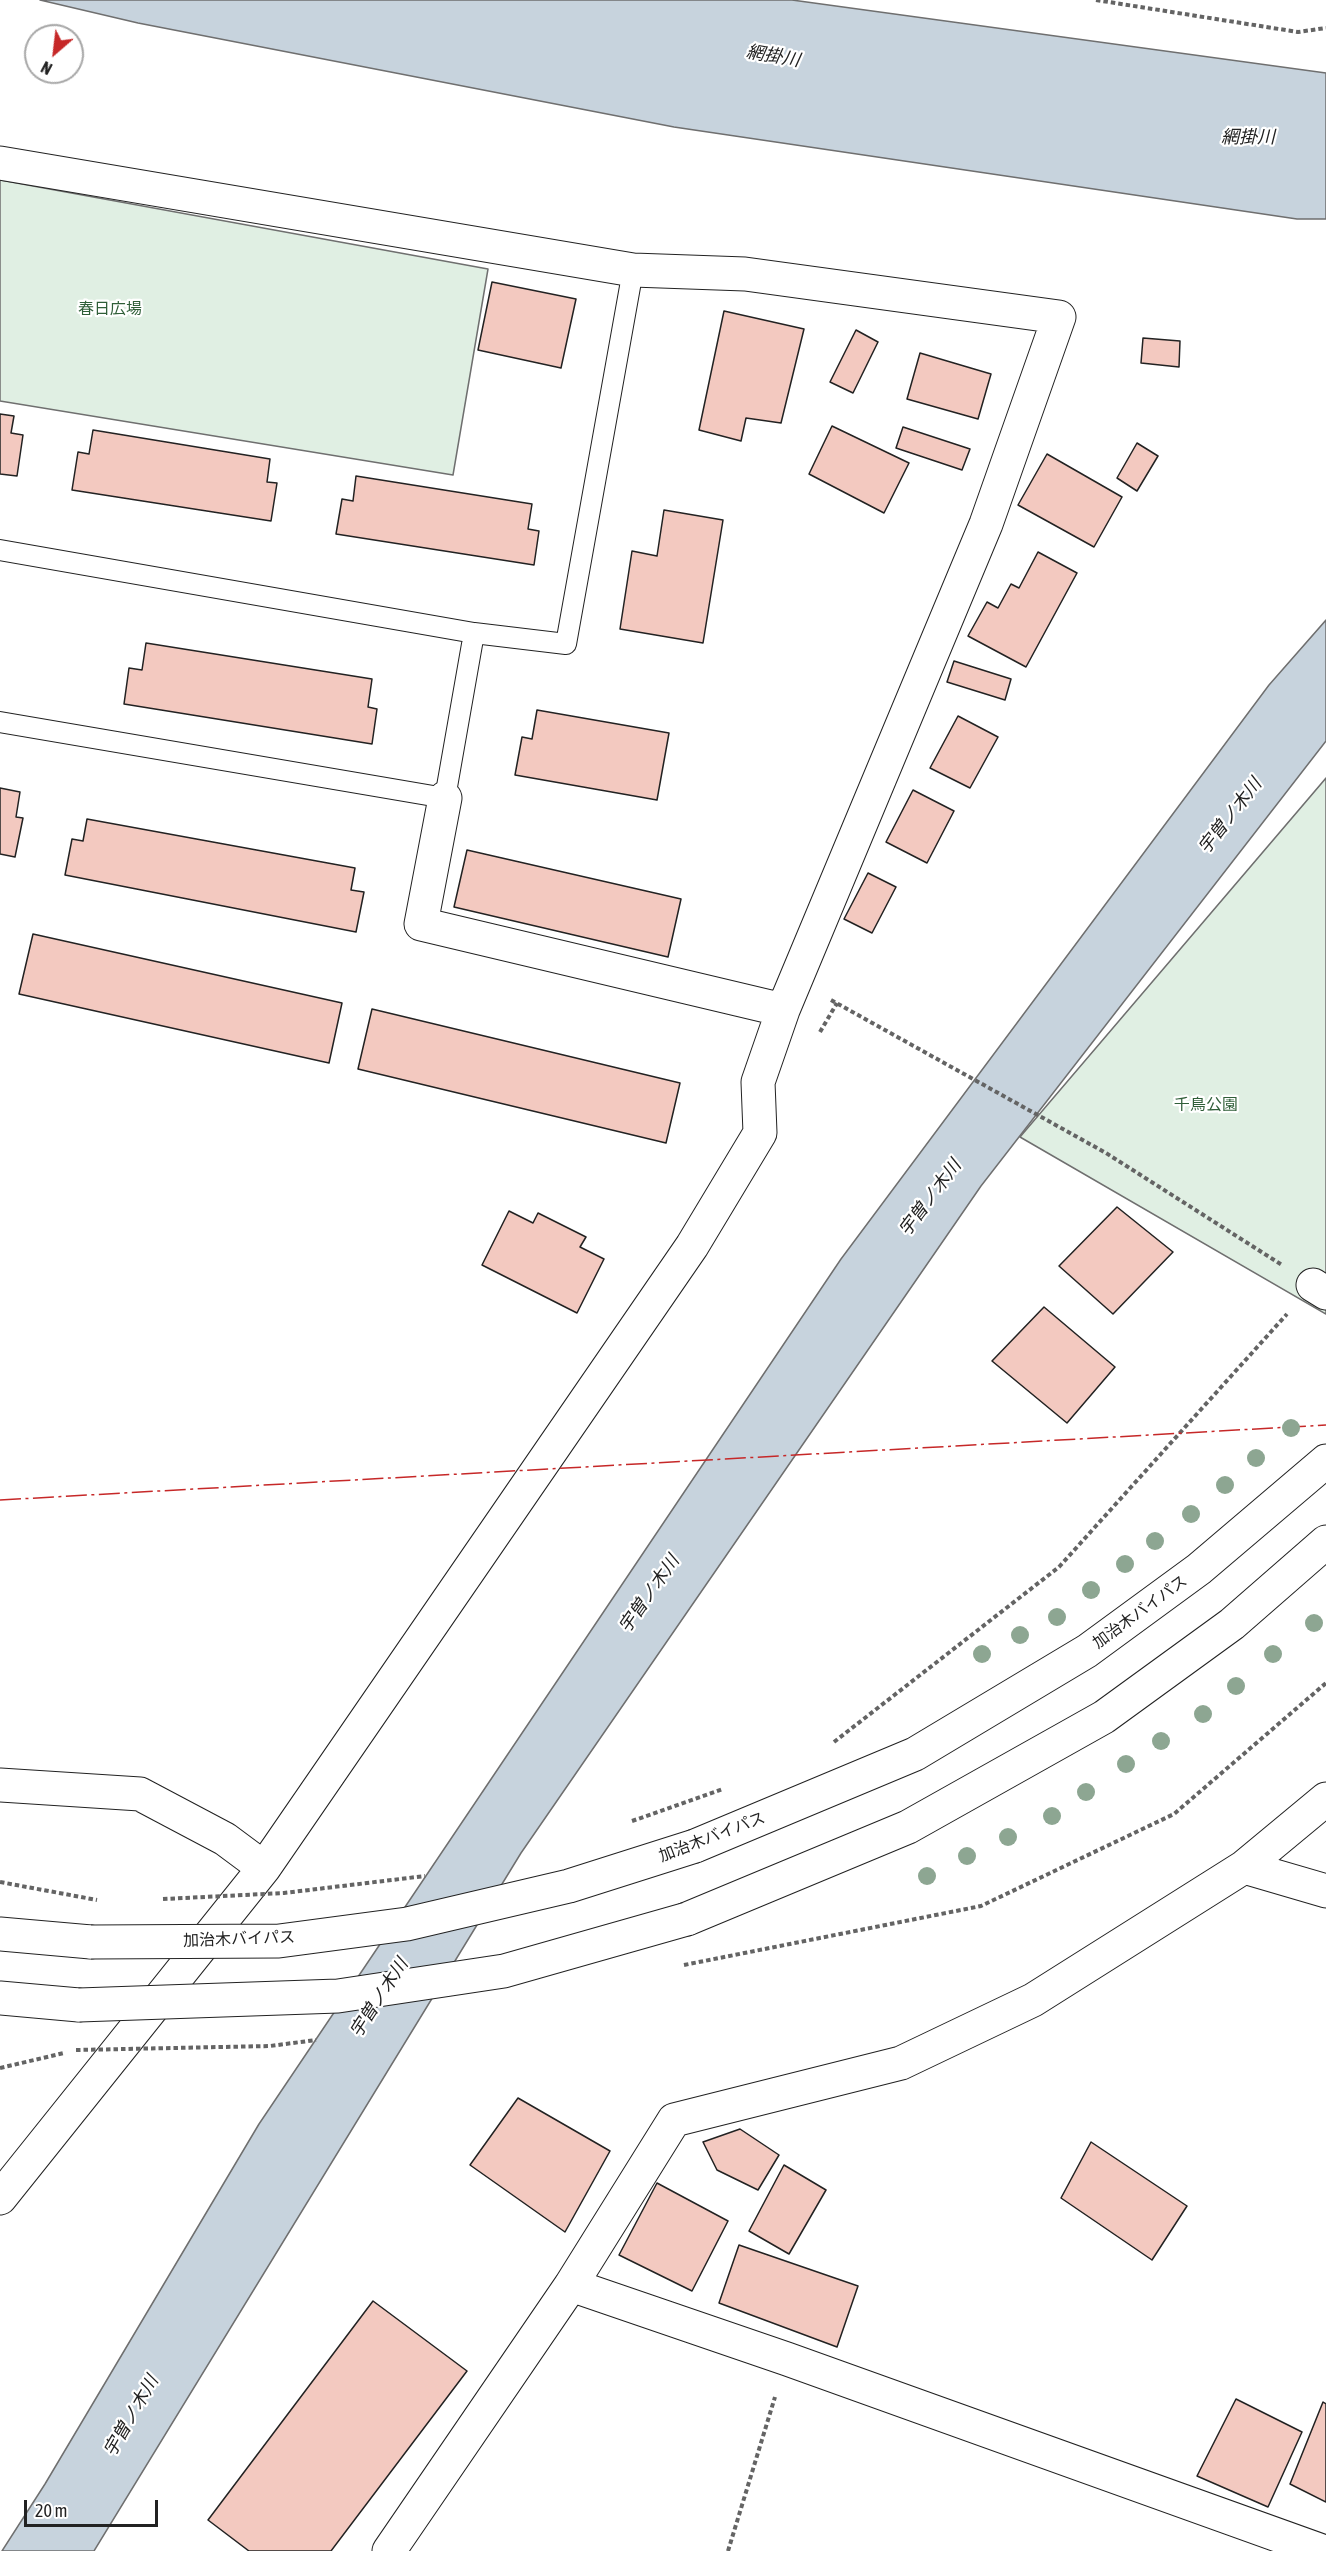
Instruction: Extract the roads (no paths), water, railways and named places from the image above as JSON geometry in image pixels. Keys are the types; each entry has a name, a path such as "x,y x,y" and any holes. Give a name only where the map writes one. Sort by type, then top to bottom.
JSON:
{"main road":[{"path":"0,162 633,270 745,274 1059,317 986,524 783,1010 758,1082 760,1133 698,1236 264,1868 0,2198"},
{"path":"445,798 421,924 783,1010"},
{"name":"加治木バイパス","path":"0,1934 91,1942 279,1941 407,1924 569,1886 695,1846 915,1754 1087,1651 1199,1569 1326,1461"},
{"path":"0,1998 79,2005 338,1996 504,1971 687,1919 908,1827 1104,1717 1232,1624 1326,1542"},
{"path":"0,1785 140,1794 225,1839 264,1868"},
{"path":"389,2551 571,2285 674,2120 901,2063 1033,2000 1244,1867 1326,1799"},
{"path":"1244,1867 1326,1891"},
{"path":"571,2285 787,2359 1322,2551"}],"lane":[{"path":"0,550 474,633 566,644 633,270"},
{"path":"0,722 445,798 474,633"}],"water":[{"name":"網掛川","path":"40,0 792,0 1326,73 1326,219 1297,219 674,127 138,23"},
{"name":"宇曽ノ木川","path":"1326,620 1326,741 981,1186 521,1853 94,2551 2,2551 45,2484 259,2124 841,1259 1269,685"}],"park label":[{"name":"春日広場","path":"110,309"},
{"name":"千鳥公園","path":"1206,1105"}]}
